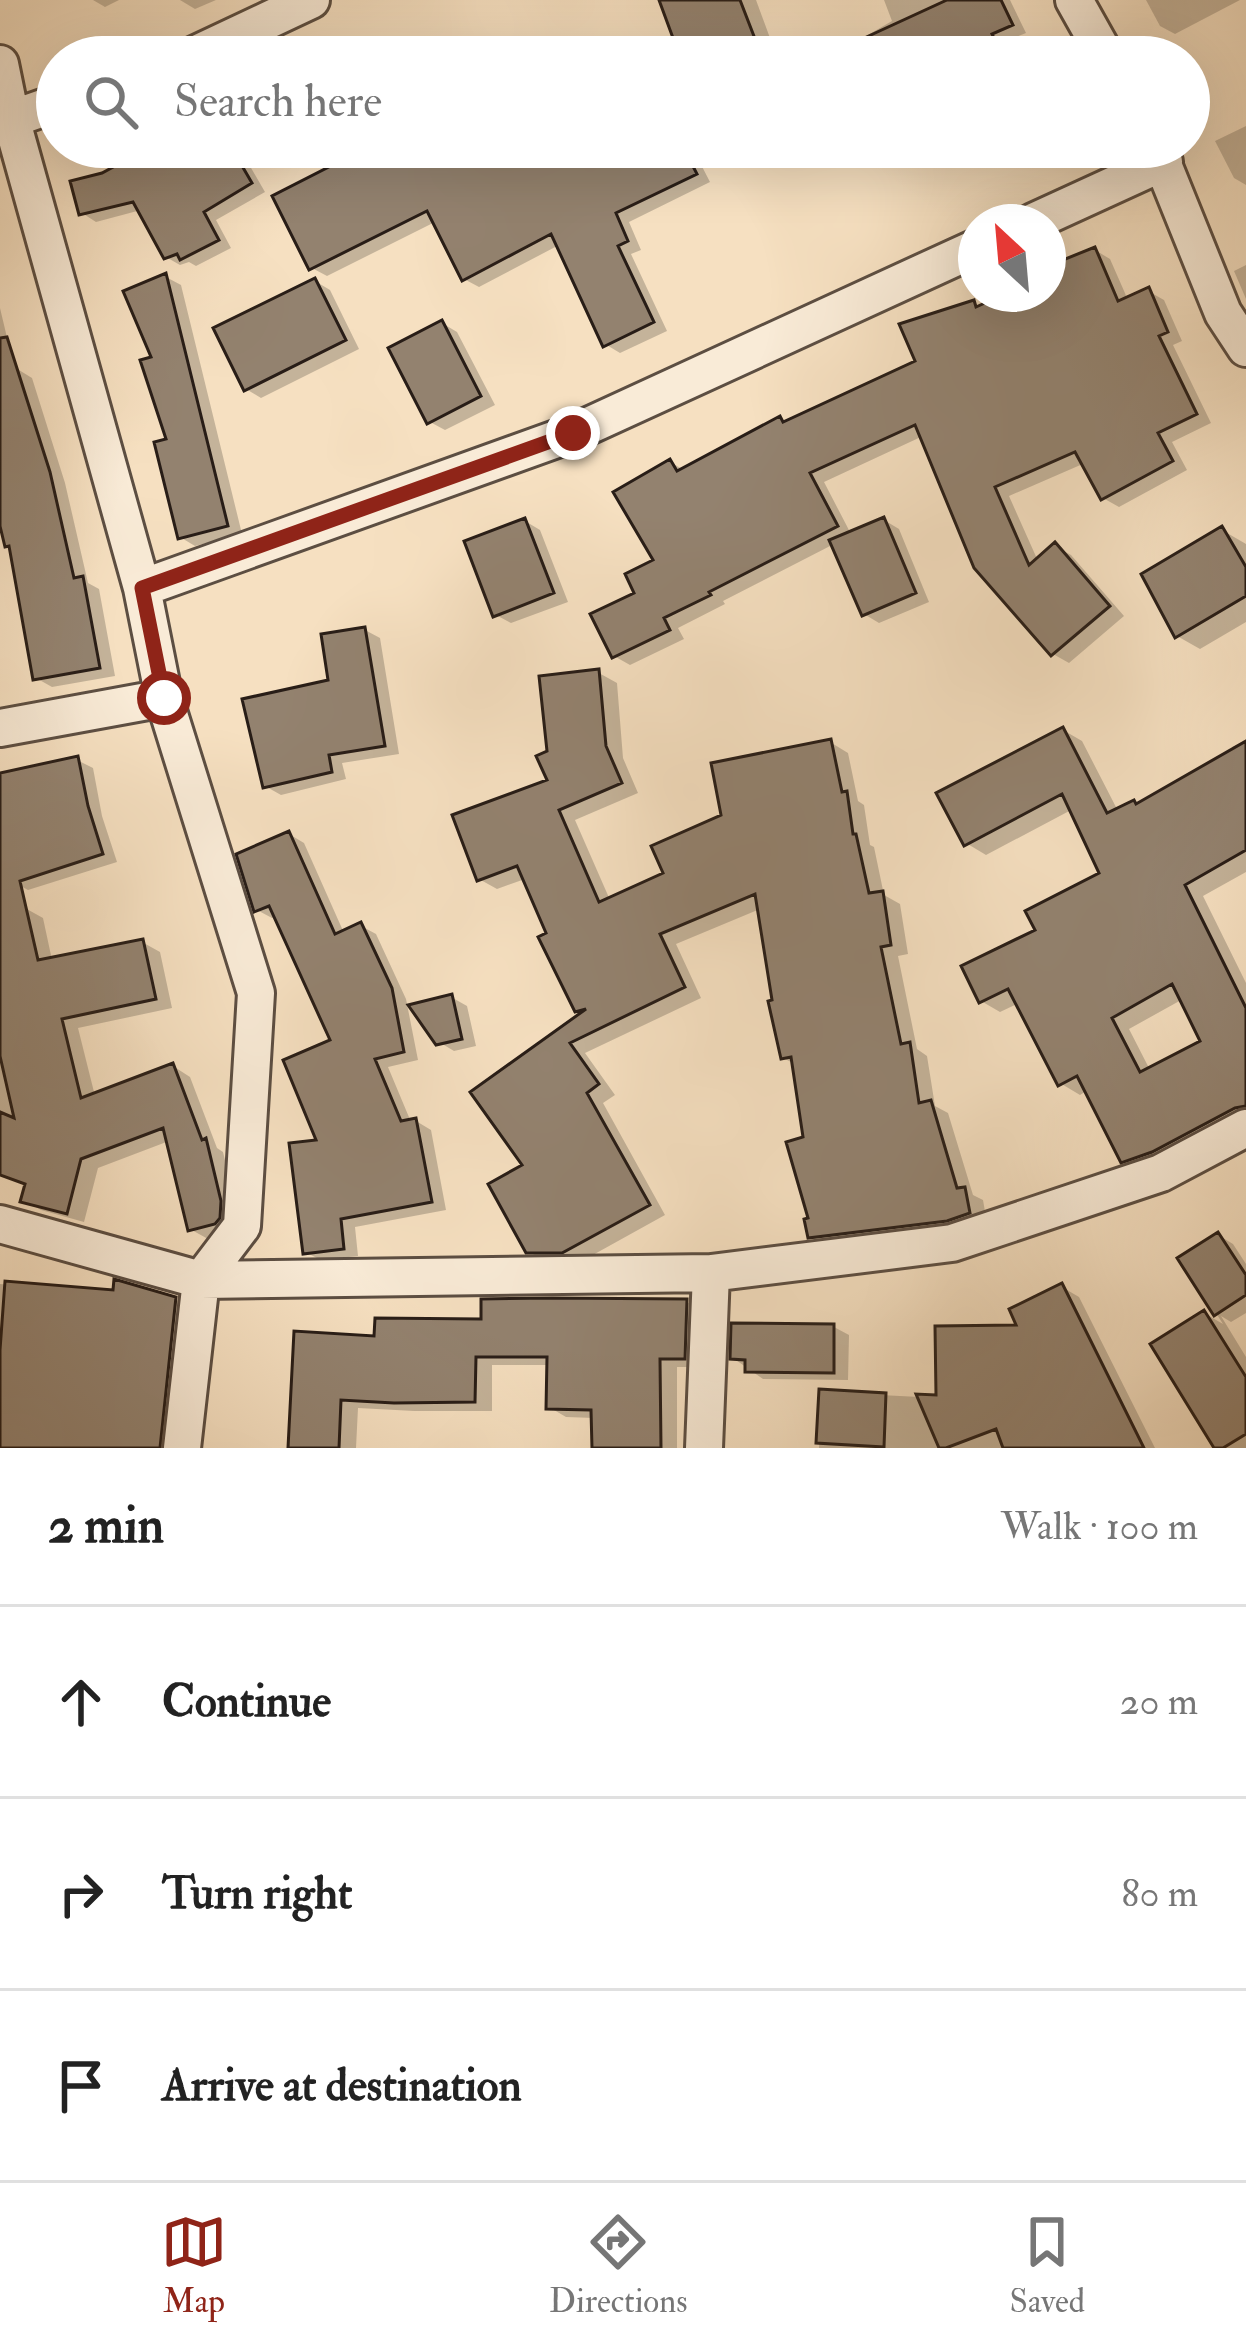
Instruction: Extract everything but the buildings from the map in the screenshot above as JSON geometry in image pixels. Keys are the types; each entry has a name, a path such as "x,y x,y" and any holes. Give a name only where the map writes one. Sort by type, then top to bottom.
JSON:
{"street":[{"path":"235,36 311,0"},
{"path":"1074,0 1094,36"},
{"path":"0,64 5,120 142,588 164,698 256,993 242,1226 201,1280 182,1448"},
{"path":"5,120 36,110"},
{"path":"1066,204 1134,168"},
{"path":"1166,168 1223,313 1246,348"},
{"path":"142,588 573,433 958,256"},
{"path":"0,728 164,698"},
{"path":"0,1224 201,1280 711,1273 952,1244 1161,1173 1246,1128"},
{"path":"704,1448 711,1273"}],"route":[{"path":"164,698 142,588 573,433"}]}
